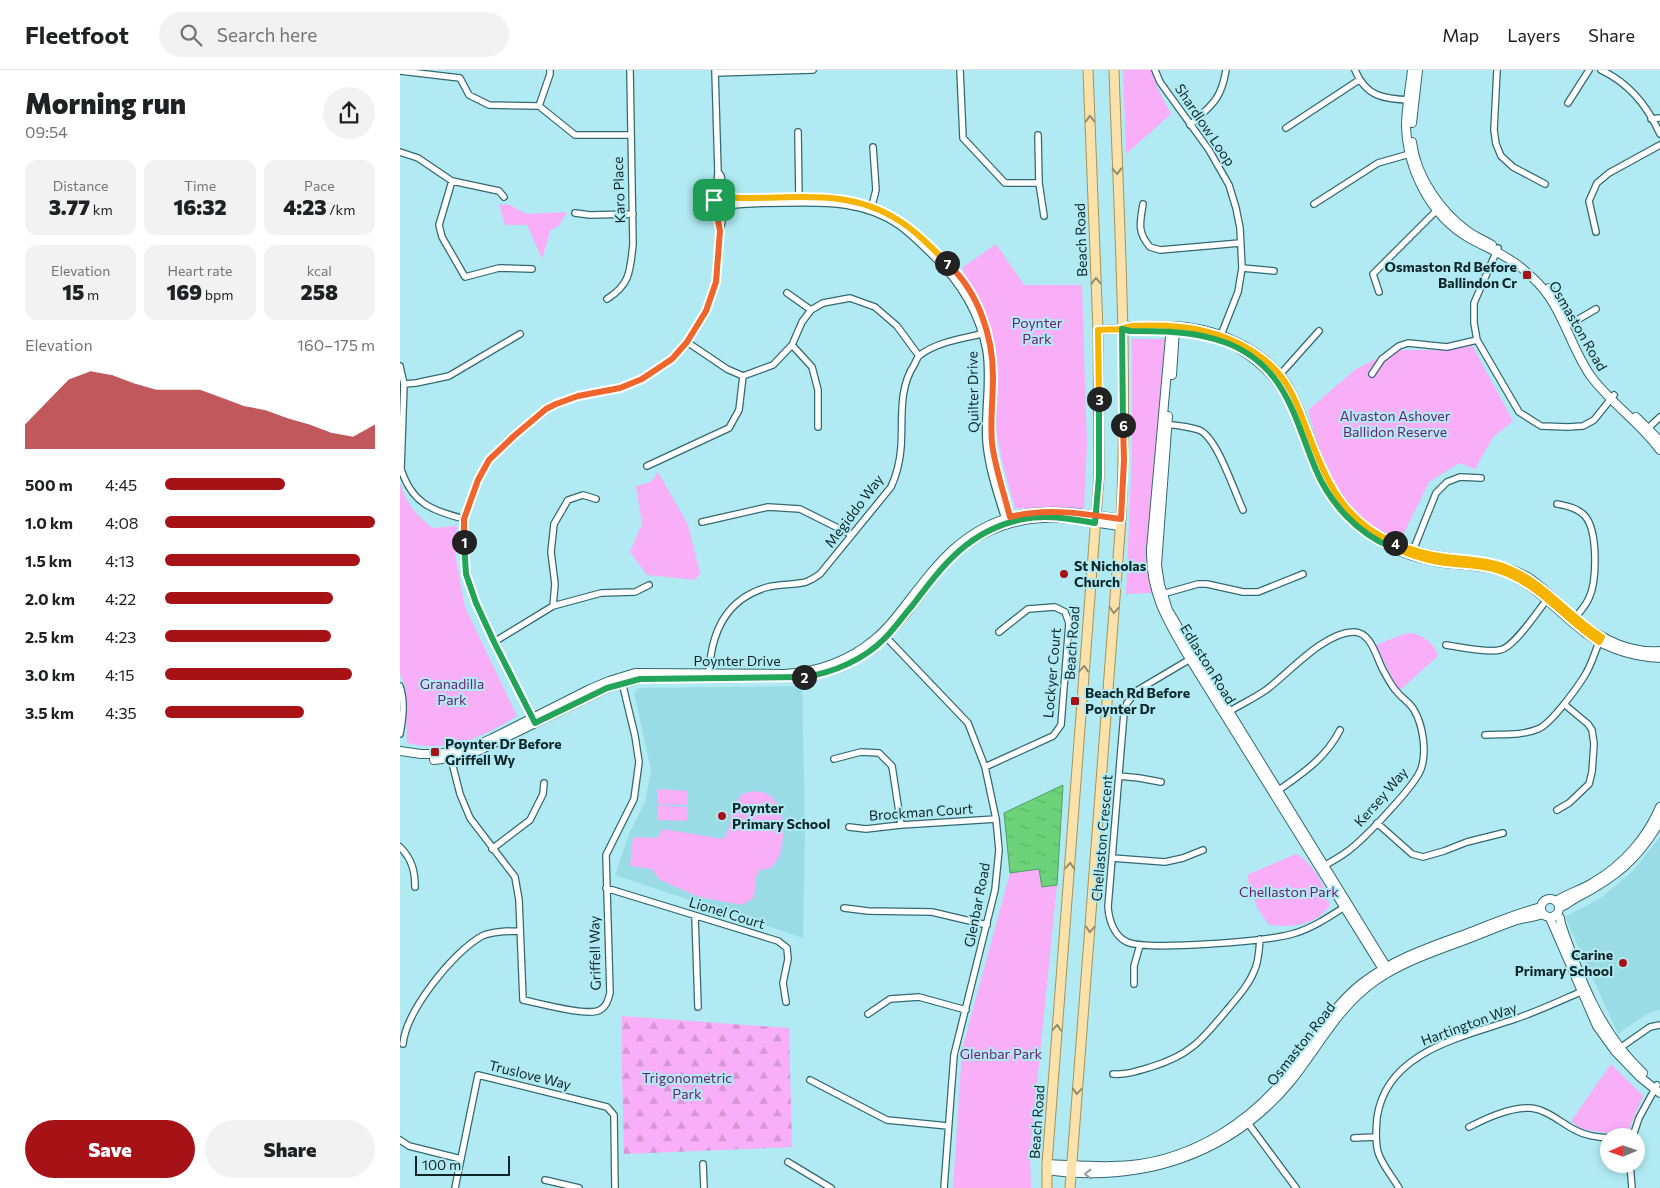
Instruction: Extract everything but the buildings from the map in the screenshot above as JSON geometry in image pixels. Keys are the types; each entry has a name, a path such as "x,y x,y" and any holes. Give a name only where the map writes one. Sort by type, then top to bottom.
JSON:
{"main road":[{"name":"Beach Road","path":"1047,1188 1047,1167 1099,477 1098,330 1088,70"},
{"path":"1070,1188 1121,523 1124,460 1114,70"}],"street":[{"path":"460,70 460,78 468,95 489,105 539,106 575,134 630,136"},
{"path":"539,106 550,70"},
{"name":"Karo Place","path":"607,299 620,292 630,272 633,244 630,70"},
{"path":"720,231 714,202 718,172 715,71 813,70"},
{"path":"960,70 963,138 1005,183 1039,183"},
{"name":"Shardlow Loop","path":"1155,70 1160,82 1209,150 1229,185 1240,228 1242,268 1238,292 1220,338"},
{"path":"1190,125 1216,102 1224,85 1226,70"},
{"path":"1355,70 1359,80 1376,96 1387,99 1411,100"},
{"name":"Osmaston Road","path":"1412,70 1412,154 1439,207 1468,231 1525,265 1540,278 1558,301 1567,326 1589,365 1612,397 1660,441"},
{"name":"Osmaston Road","path":"1411,100 1418,70"},
{"path":"1497,70 1494,130 1496,144 1502,156 1512,167 1545,184"},
{"path":"1568,102 1589,70"},
{"path":"1601,70 1613,76 1639,98 1660,134"},
{"path":"400,71 460,78"},
{"path":"1286,128 1359,80"},
{"path":"1651,119 1660,118"},
{"path":"798,132 799,200"},
{"path":"1038,135 1039,183 1044,216"},
{"path":"1596,232 1588,201 1597,183 1609,173 1660,144"},
{"path":"871,209 876,190 873,147"},
{"path":"400,152 418,158 452,181 499,191 504,198"},
{"path":"1314,204 1378,163 1412,154"},
{"path":"534,720 476,603 466,574 464,519 478,480 489,460 546,409 578,396 620,388 642,379 672,359 687,342 706,311 716,282 720,231 728,202 721,176 718,172"},
{"path":"452,181 439,225 442,237 465,277 499,268 532,269"},
{"path":"716,196 720,194 726,196"},
{"name":"Quilter Drive","path":"726,196 838,203 871,209 897,219 907,226 950,265 962,279 976,302 984,323 992,357 992,441 1008,521"},
{"name":"Quilter Drive","path":"726,206 799,200"},
{"path":"1143,204 1140,222 1141,235 1150,247 1160,250 1240,242"},
{"path":"716,207 726,206"},
{"path":"1379,292 1374,274 1439,207"},
{"name":"Quilter Drive","path":"871,209 899,226 925,248 954,277 968,299 986,349 988,366 986,442 992,474 1008,521"},
{"path":"575,213 590,215 633,214"},
{"path":"1497,250 1474,303 1474,323 1477,340 1519,412 1542,426 1583,426 1594,420 1612,397"},
{"path":"1242,268 1274,271"},
{"path":"787,293 811,310"},
{"path":"687,342 727,369 743,376 773,365 792,345 802,322 811,310 822,304 850,298 875,307 897,326 919,356 941,344 981,334"},
{"path":"1567,326 1596,309"},
{"path":"1098,330 1122,329 1129,326 1203,330 1220,338 1233,340 1249,349 1266,362 1288,386 1325,476 1338,497 1354,517 1367,527 1389,541 1412,552 1482,561 1508,568 1530,579 1573,620 1588,628 1600,639 1636,655 1660,658"},
{"name":"Edlaston Road","path":"1173,329 1157,551 1160,595 1192,657 1386,970"},
{"path":"1278,377 1319,331"},
{"path":"404,384 449,376 520,334"},
{"path":"1372,374 1382,359 1399,346 1408,343 1446,347 1477,340"},
{"path":"792,345 812,367 818,390 818,427"},
{"name":"Megiddo Way","path":"709,675 714,640 723,618 733,606 746,595 754,592 768,587 807,582 820,574 891,487 897,473 901,445 904,384 919,356"},
{"path":"400,366 404,384 401,469 405,482 412,494 424,504 464,519"},
{"path":"647,466 729,428 739,410 743,376"},
{"path":"1646,430 1660,417"},
{"path":"1165,424 1199,430 1206,434 1218,450 1243,510"},
{"name":"Osmaston Road","path":"1646,430 1660,450"},
{"path":"1412,552 1436,493 1447,482 1460,477 1482,478"},
{"path":"553,606 555,584 551,552 554,524 568,500 583,495 596,499"},
{"path":"1557,504 1569,506 1584,516 1592,529 1594,539 1592,588 1583,609 1573,620"},
{"path":"702,522 768,507 800,509 852,535"},
{"name":"Poynter Drive","path":"400,756 427,760 450,756 534,720 597,686 622,680 635,673 709,675 784,674 818,669 850,656 884,635 946,554 958,543 979,530 1008,521 1034,518 1095,519 1121,523"},
{"path":"1160,595 1198,584 1251,593 1258,592 1303,574"},
{"path":"494,642 553,606 601,593 635,592 649,585"},
{"path":"1446,645 1491,650 1504,649 1514,641 1549,598"},
{"name":"Lockyer Court","path":"985,767 1053,736 1060,725 1069,624 1066,612 1054,607 1028,609 999,632"},
{"name":"Kersey Way","path":"1227,713 1269,688 1298,662 1326,642 1350,632 1358,632 1364,635 1374,650 1390,683 1414,710 1420,726 1423,746 1423,757 1418,775 1377,823 1348,851 1322,867"},
{"name":"Glenbar Road","path":"884,635 968,723 985,767 996,819 1000,850 995,890 954,1055 944,1188"},
{"path":"1600,639 1642,651 1660,651"},
{"path":"1484,735 1524,733 1546,725 1586,674 1600,639"},
{"name":"Chellaston Crescent","path":"1192,657 1138,690 1127,703 1124,713 1108,907 1111,924 1126,942 1140,945 1196,944 1260,939 1292,934 1317,924 1346,906"},
{"name":"Griffell Way","path":"450,756 460,794 470,818 515,877 519,900 523,1000 587,1013 599,1011 607,1004 610,994 606,855 634,799 639,762 622,680"},
{"path":"400,686 403,696 400,734"},
{"path":"1557,810 1568,803 1589,784 1594,744 1594,735 1588,724 1564,704"},
{"path":"1277,792 1306,772 1330,748 1340,730"},
{"name":"Poynter Drive","path":"400,751 450,756"},
{"path":"834,759 860,752 879,753 892,766 901,825"},
{"path":"1119,776 1161,782"},
{"path":"492,849 530,820 543,794 544,783"},
{"name":"Osmaston Road","path":"1551,910 1615,867 1645,835 1660,807"},
{"name":"Brockman Court","path":"849,827 866,829 996,819"},
{"name":"Osmaston Road","path":"1047,1167 1071,1169 1154,1162 1208,1141 1261,1113 1291,1080 1338,1015 1386,970 1410,955 1504,919 1564,906 1573,899 1600,886 1616,874 1646,843 1660,821"},
{"path":"1377,823 1412,854 1423,858 1444,852 1467,842 1503,833"},
{"path":"400,847 415,871 415,887"},
{"path":"1112,858 1165,862 1183,858 1202,850"},
{"name":"Lionel Court","path":"606,888 778,941 787,948 788,959 783,983 786,1002"},
{"path":"844,908 868,911 932,912 987,924"},
{"path":"1551,910 1597,1026 1617,1050 1658,1089 1639,1118 1636,1128"},
{"path":"695,916 698,1008"},
{"path":"403,1044 404,1034 410,1020 438,975 464,949 483,935 504,931 520,931"},
{"path":"1113,1074 1137,1072 1172,1060 1200,1042 1251,979 1258,958 1260,939"},
{"path":"1134,984 1134,966 1140,945"},
{"name":"Hartington Way","path":"1399,1188 1379,1154 1376,1137 1381,1101 1395,1078 1416,1057 1430,1049 1540,1011 1583,991"},
{"path":"868,1014 890,999 919,997 966,1010"},
{"path":"1617,1050 1650,1027 1660,1024"},
{"name":"Truslove Way","path":"455,1188 478,1075 607,1107 614,1115 615,1188"},
{"path":"810,1080 886,1120 948,1126"},
{"path":"1469,1127 1501,1114 1531,1108 1544,1112 1576,1131 1600,1137"},
{"path":"1246,1121 1296,1188"},
{"path":"1354,1138 1376,1137"},
{"path":"400,1140 410,1146 461,1159"},
{"path":"788,1162 831,1188"},
{"path":"703,1164 704,1188"},
{"path":"1631,1173 1632,1188"},
{"path":"545,1180 578,1188"}],"shaded area":[{"name":"Poynter Primary School","path":"802,686 805,830 803,938 615,875 629,834 645,802 651,770 634,693 638,688"},
{"name":"Carine Primary School","path":"1660,837 1660,1009 1645,1015 1618,1034 1565,917 1602,897 1633,871"}],"green space":[{"path":"1123,70 1151,70 1157,87 1171,114 1126,154"},
{"path":"499,204 510,205 526,214 567,212 558,227 551,229 542,259 527,225 505,225"},
{"name":"Poynter Park","path":"996,244 1024,285 1082,285 1087,444 1084,512 1015,508 1003,465 995,425 994,354 988,324 962,268"},
{"path":"1132,339 1167,339 1149,557 1152,593 1126,594 1132,452"},
{"name":"Alvaston Ashover Ballidon Reserve","path":"1472,345 1513,421 1493,437 1475,469 1459,463 1429,482 1402,537 1387,535 1355,515 1337,489 1317,442 1308,410 1356,369 1394,350 1436,350"},
{"path":"658,472 688,525 700,573 695,580 647,575 630,552 642,524 636,486 651,482"},
{"name":"Granadilla Park","path":"400,483 412,508 432,528 457,526 455,554 465,607 517,716 478,737 451,745 422,746 407,743 405,686 400,674"},
{"path":"1411,633 1428,641 1438,656 1400,690 1394,682 1376,645"},
{"path":"658,789 688,791 688,805 658,804"},
{"path":"754,791 767,794 775,800 783,822 783,839 777,860 771,868 760,870 756,878 754,898 742,905 699,897 660,880 652,869 630,866 633,837 657,838 663,829 724,839 730,825 731,811 742,794"},
{"path":"658,805 688,807 687,821 657,820"},
{"name":"Chellaston Park","path":"1296,854 1308,863 1323,885 1329,907 1317,918 1306,923 1286,926 1268,924 1257,907 1247,878 1249,874"},
{"name":"Glenbar Park","path":"1039,868 1042,887 1057,885 1030,1153 1031,1188 953,1188 962,1050 1010,873"},
{"name":"Trigonometric Park","path":"622,1016 789,1028 792,1147 624,1154"},
{"path":"1611,1064 1643,1096 1629,1128 1600,1128 1600,1132 1581,1129 1571,1121"}],"water":[{"path":"1063,785 1057,885 1042,887 1039,869 1010,873 1004,813"}],"place":[{"name":"Osmaston Rd Before Ballindon Cr","path":"1527,275"},
{"name":"St Nicholas Church","path":"1064,574"},
{"name":"Beach Rd Before Poynter Dr","path":"1075,701"},
{"name":"Poynter Dr Before Griffell Wy","path":"435,752"},
{"name":"Poynter Primary School","path":"722,816"},
{"name":"Carine Primary School","path":"1623,963"}],"route":[{"path":"714,200 720,194 727,197 740,198 823,196 872,206 907,226 954,269 976,302 990,342 993,375 991,428 993,452 1010,517 1047,512 1096,515 1121,519 1124,460 1122,329 1130,331 1189,333 1219,340 1237,348 1257,361 1276,379 1292,406 1316,470 1328,493 1336,506 1344,514 1374,539 1397,550 1426,559 1438,562 1476,565 1512,575 1537,591 1587,634 1599,642 1602,637 1575,618 1540,586 1519,573 1482,561 1427,554 1389,541 1354,517 1329,484 1288,386 1271,366 1249,349 1233,340 1203,330 1171,326 1129,326 1122,329 1098,330 1100,431 1099,477 1096,515 1095,523 1060,518 1023,519 992,530 975,539 951,557 881,642 857,659 830,671 796,678 647,678 607,688 535,723 476,603 466,574 464,519 478,480 489,460 546,409 578,396 620,388 642,379 672,359 687,342 706,311 716,282 720,231 714,200"}]}
